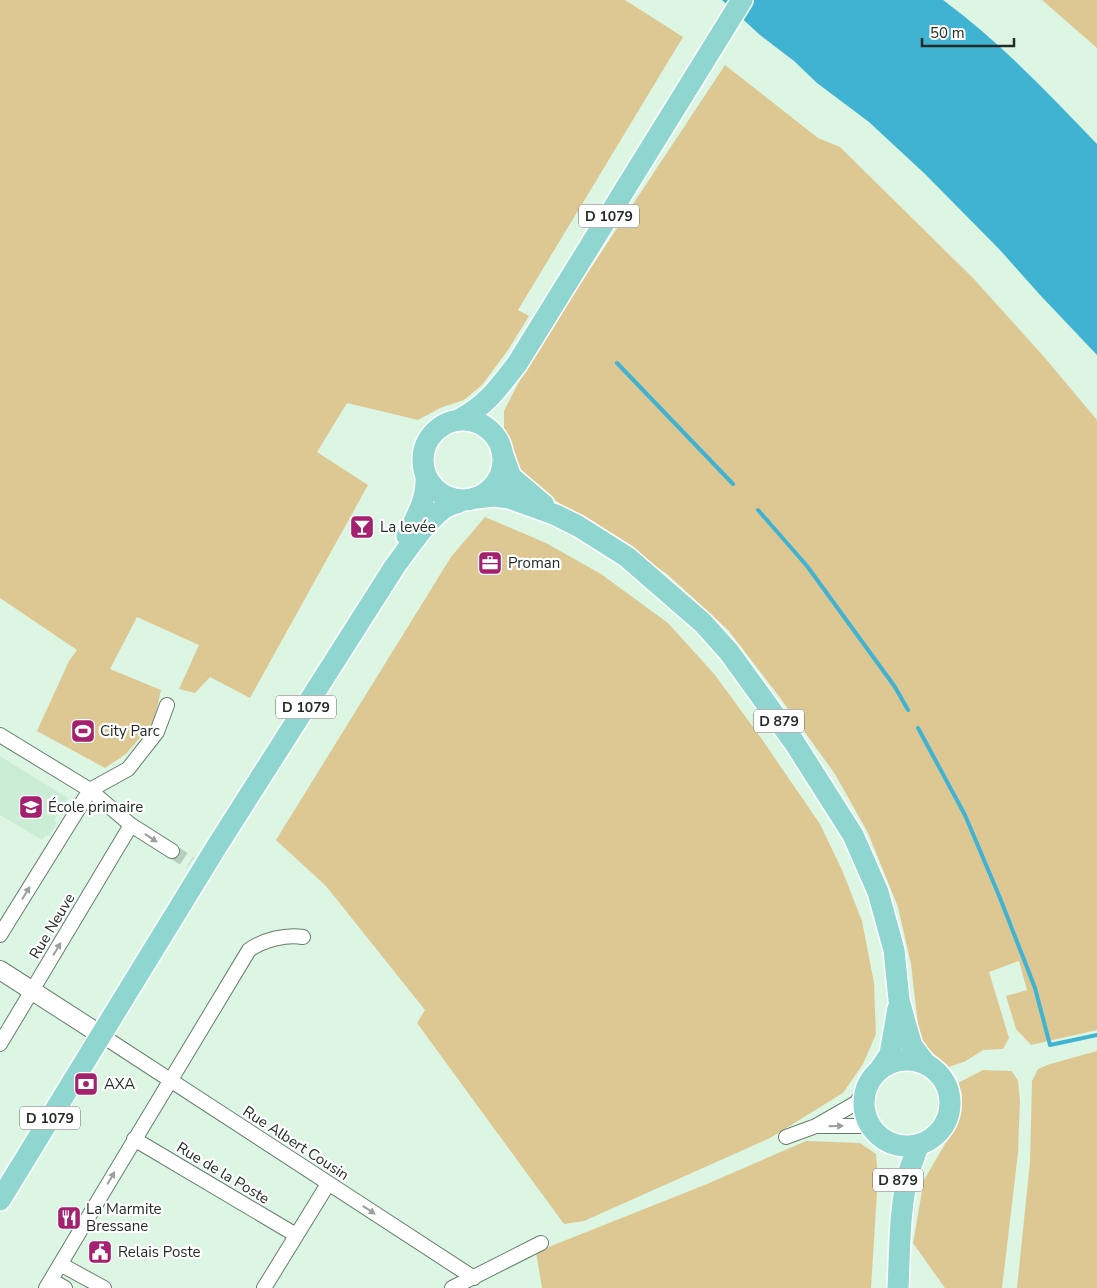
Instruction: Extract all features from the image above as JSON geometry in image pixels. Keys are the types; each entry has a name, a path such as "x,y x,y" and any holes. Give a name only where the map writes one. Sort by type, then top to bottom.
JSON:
{"main road":[{"name":"D 1079","path":"460,419 477,410 491,398 517,364 742,0"},
{"name":"D 1079","path":"500,446 496,423 498,407 517,364"},
{"path":"460,419 483,424 500,446 503,465 496,482 488,492 470,499 452,499 442,495 432,487 426,478 422,456 425,445 430,435 439,427 449,422 460,419"},
{"name":"D 879","path":"500,446 511,476 525,490 556,515 627,557 703,623 730,652 794,742 854,835 878,892 894,950 899,1000 912,1046 925,1064"},
{"name":"D 1079","path":"395,566 405,538 422,507 426,478"},
{"name":"D 879","path":"470,499 494,496 509,498 556,515"},
{"name":"D 1079","path":"0,1200 101,1036 196,866 395,566 430,521 446,507 470,499"},
{"name":"D 879","path":"880,1069 890,1054 899,1000"},
{"path":"914,1060 925,1064 935,1070 943,1079 948,1090 950,1101 949,1113 945,1124 929,1140 918,1145 895,1145 882,1137 869,1124 865,1113 866,1089 871,1078 890,1063 914,1060"},
{"name":"D 879","path":"882,1137 893,1150 897,1167 901,1221"},
{"name":"D 879","path":"898,1288 901,1221 909,1170 918,1145"}],"street":[{"path":"0,934 90,790 128,769 157,732 168,706"},
{"path":"0,735 90,790 131,825 172,851"},
{"name":"Rue Neuve","path":"0,1044 131,825"},
{"path":"65,1288 48,1284 249,950 257,944 266,941 295,936 303,937"},
{"path":"0,970 101,1036"},
{"name":"Rue Albert Cousin","path":"101,1036 474,1278"},
{"path":"786,1137 816,1126 856,1103 866,1089"},
{"path":"816,1126 863,1126 882,1137"},
{"name":"Rue de la Poste","path":"134,1139 296,1235"},
{"path":"264,1288 328,1184"},
{"path":"452,1288 542,1243"},
{"path":"60,1264 104,1288"}],"shaded area":[{"path":"0,0 625,0 683,37 518,310 529,316 508,350 482,385 464,400 440,408 418,420 347,403 317,452 368,485 250,698 210,677 195,693 179,689 199,645 137,617 110,669 161,690 154,721 126,754 105,768 37,731 69,661 77,650 0,598"},
{"path":"1042,0 1097,0 1097,48"},
{"path":"725,65 818,138 840,147 974,279 1045,358 1097,420 1097,1030 1031,1045 1016,1029 1006,996 1027,990 1019,961 989,972 1009,1038 1003,1049 983,1050 966,1061 949,1067 920,1042 911,964 898,907 868,833 835,774 728,630 667,574 523,480 513,462 511,447 504,428 504,411 525,370"},
{"path":"485,517 546,543 601,574 668,623 715,675 820,824 842,870 862,921 874,983 876,1034 863,1064 843,1093 770,1138 584,1221 564,1224 417,1023 425,1010 326,886 276,840 451,557"},
{"name":"École primaire","path":"0,756 68,798 54,821 57,823 49,836 46,835 42,840 0,815"},
{"path":"1097,1051 1097,1288 1017,1288 1030,1162 1032,1081 1038,1069"},
{"path":"983,1070 1012,1071 1018,1081 1020,1101 1018,1153 1002,1288 945,1288 913,1243 924,1180 959,1120 962,1094 958,1083"},
{"path":"806,1141 860,1143 876,1154 878,1177 871,1288 542,1288 536,1252 707,1184"}],"water":[{"path":"722,0 943,0 984,33 1023,69 1097,144 1097,355 1000,250 925,174 869,122 817,83"}],"waterway":[{"path":"617,363 733,484"},
{"path":"758,510 807,566 895,687 908,710"},
{"path":"918,728 965,815 1000,898 1035,988 1050,1045 1097,1035"}],"tunnel":[{"path":"172,851 190,863"}],"place":[{"name":"La levée","path":"362,527"},
{"name":"Proman","path":"490,563"},
{"name":"City Parc","path":"83,731"},
{"name":"École primaire","path":"31,807"},
{"name":"AXA","path":"86,1084"},
{"name":"La Marmite Bressane","path":"69,1218"},
{"name":"Relais Poste","path":"100,1252"}]}
